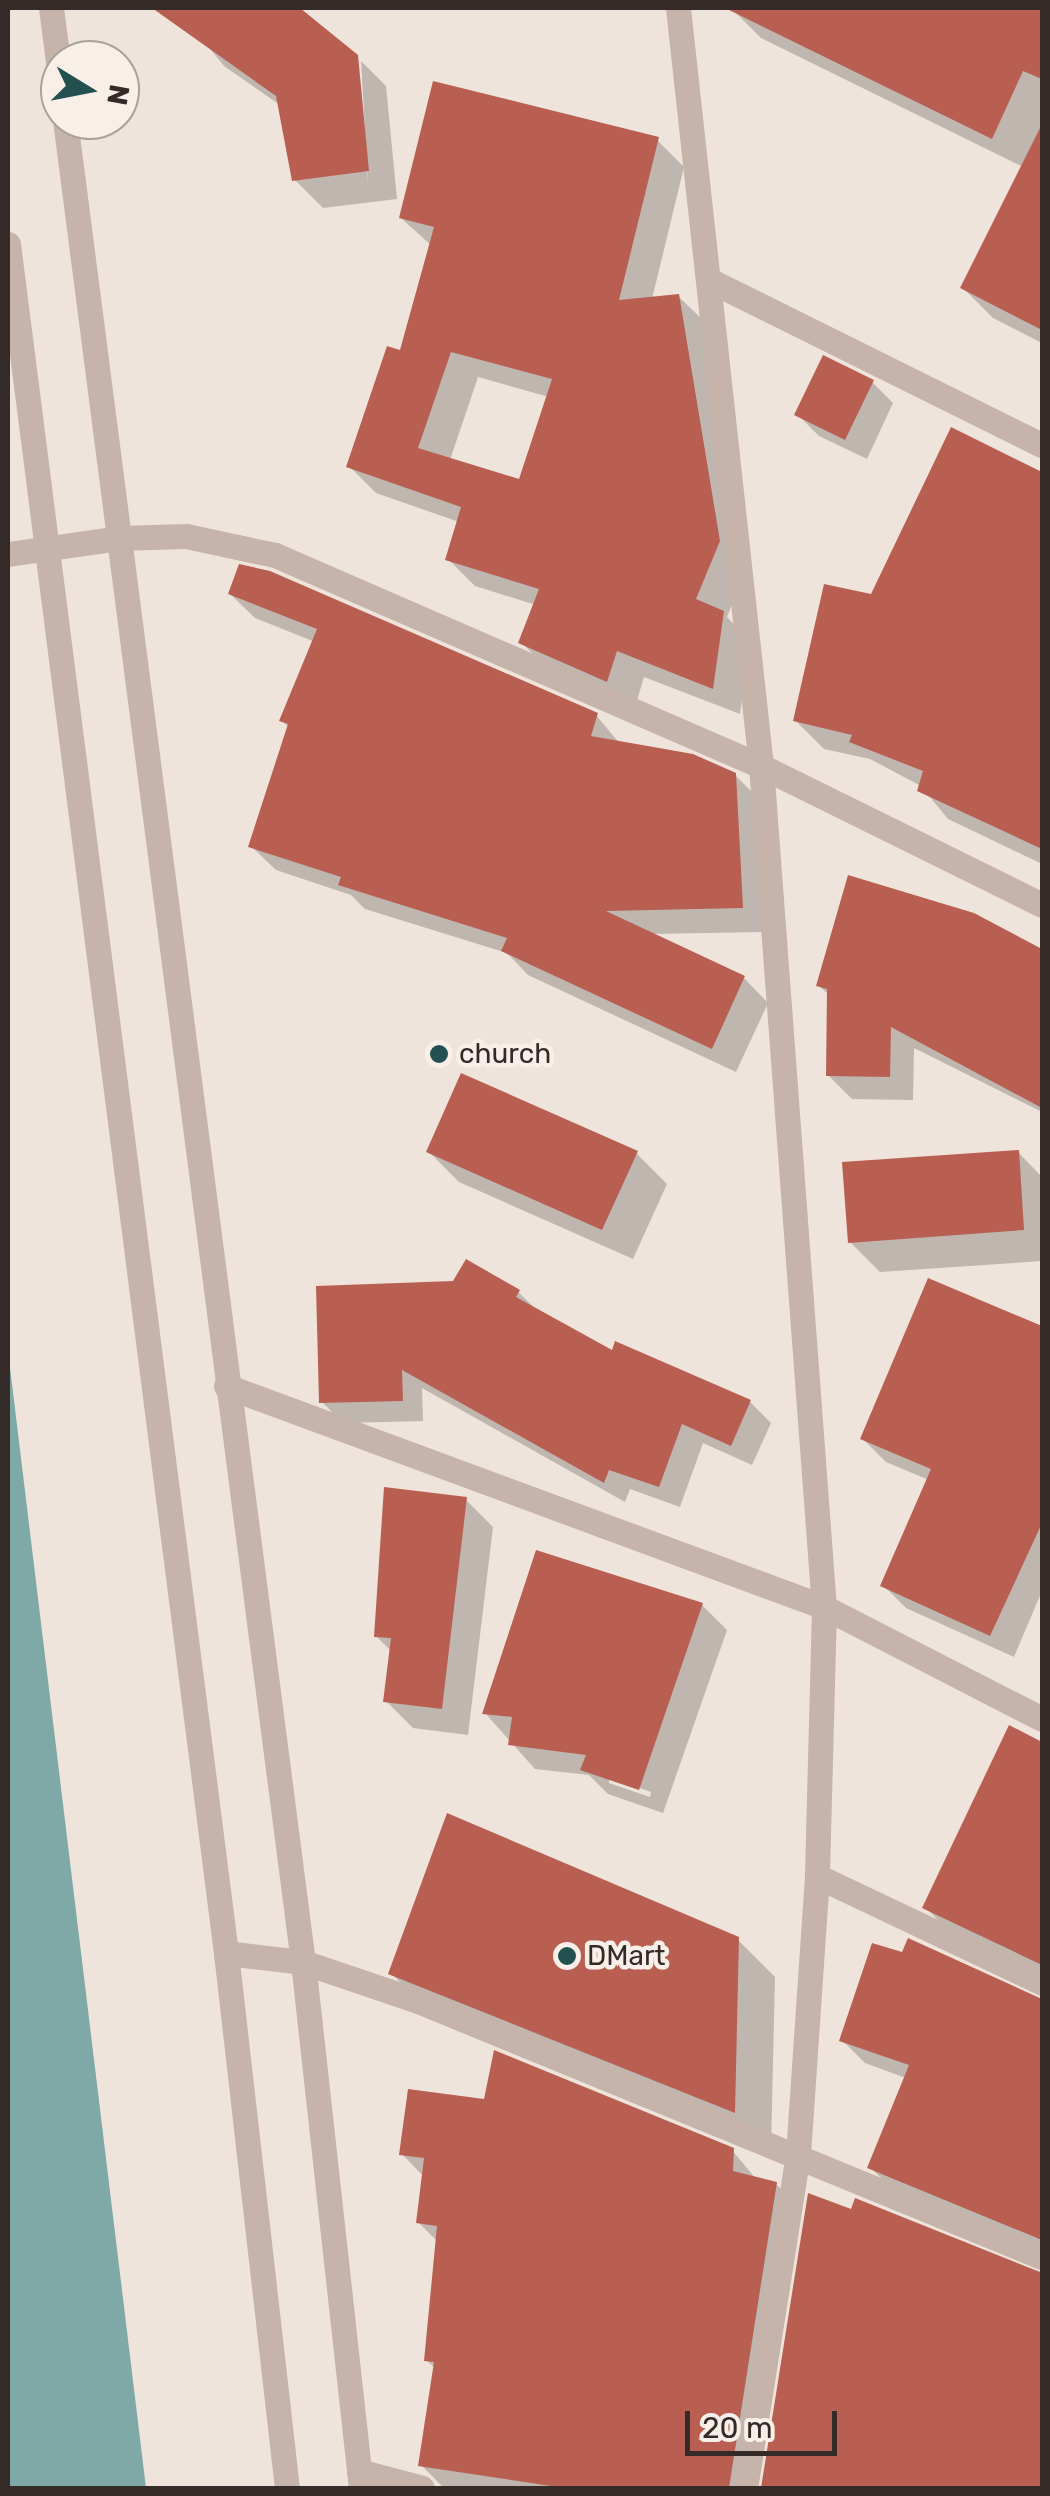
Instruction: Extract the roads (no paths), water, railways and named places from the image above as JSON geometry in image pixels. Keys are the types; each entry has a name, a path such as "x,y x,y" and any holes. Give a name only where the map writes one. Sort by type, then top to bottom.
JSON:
{"street":[{"path":"51,8 55,40"},
{"path":"678,8 761,766 824,1607 817,1876 798,2154 744,2488"},
{"path":"69,140 226,1386 304,1962 360,2480 422,2488"},
{"path":"8,244 12,324 226,1953 287,2488"},
{"path":"710,281 1042,446"},
{"path":"8,554 119,538 186,536 275,555 761,766 1042,905"},
{"path":"226,1386 824,1607 1042,1719"},
{"path":"817,1876 1042,1983"},
{"path":"226,1953 304,1962 798,2154 1042,2257"}],"water":[{"path":"8,1351 146,2488 8,2488"}],"place":[{"name":"church","path":"439,1054"},
{"name":"DMart","path":"567,1956"}]}
